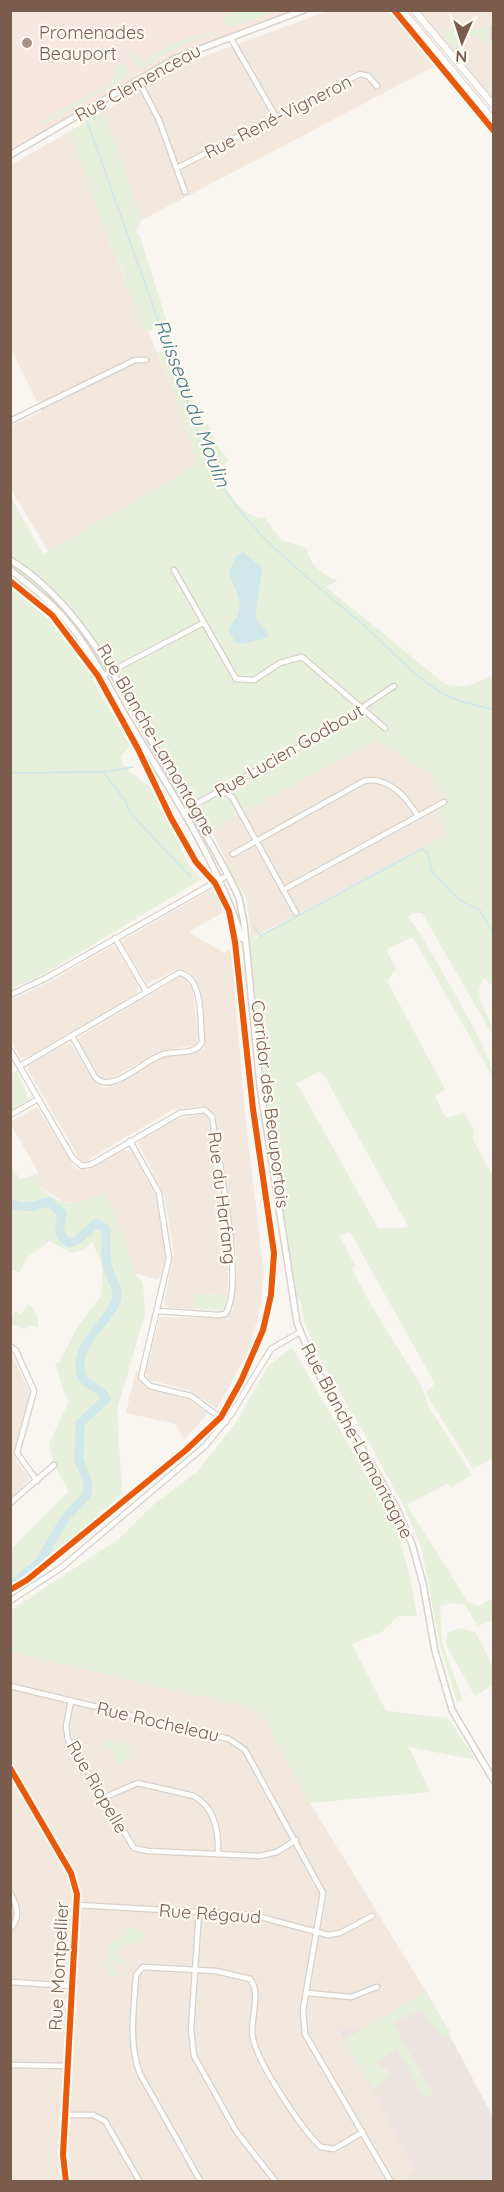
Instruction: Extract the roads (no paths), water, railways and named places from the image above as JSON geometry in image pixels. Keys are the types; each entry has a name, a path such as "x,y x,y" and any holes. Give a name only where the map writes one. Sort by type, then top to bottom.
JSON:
{"main road":[{"path":"402,10 494,121"},
{"path":"414,10 494,106"}],"street":[{"name":"Rue Clemenceau","path":"10,154 176,58 304,10"},
{"path":"494,28 494,38"},
{"path":"230,37 276,117"},
{"name":"Rue René-Vigneron","path":"177,168 360,74 368,76 377,86"},
{"path":"138,80 159,120 185,192"},
{"path":"10,421 135,360 146,360"},
{"name":"Rue Blanche-Lamontagne","path":"10,560 41,584 74,617 110,672 228,875 239,898 260,1086 300,1332 315,1367 396,1507 412,1544 423,1584 435,1651 452,1710 494,1781"},
{"name":"Rue Blanche-Lamontagne","path":"10,570 37,591 66,620 102,676 183,812 233,908 245,946"},
{"path":"174,570 236,679 254,680 280,663 302,657 385,728"},
{"path":"102,676 203,623"},
{"name":"Rue Lucien Godbout","path":"183,812 362,710 394,686"},
{"path":"233,855 364,781 374,779 400,792 418,816"},
{"path":"219,793 227,793 232,797 296,913"},
{"path":"283,890 444,802"},
{"path":"10,995 46,978 228,875"},
{"path":"115,938 146,991"},
{"path":"20,1066 178,973 188,976 197,994 200,1046 191,1051 161,1055 117,1081 105,1084 95,1077 72,1036"},
{"name":"Rue du Harfang","path":"10,1050 77,1164 92,1164 180,1113 205,1110 212,1117 233,1257 230,1306 225,1314 218,1315 157,1311"},
{"path":"10,1115 38,1099"},
{"path":"130,1141 159,1192 169,1258 141,1370 142,1380 150,1386 191,1396 226,1422"},
{"path":"10,1601 80,1552 199,1451 226,1422 271,1350 300,1332"},
{"path":"10,1346 16,1350 34,1391 17,1453 37,1481"},
{"path":"10,1503 54,1465"},
{"name":"Rue Rocheleau","path":"10,1686 238,1743 249,1757 323,1893 303,2010 305,2034 391,2181"},
{"name":"Rue Riopelle","path":"72,1701 66,1726 68,1740 134,1848 147,1851 269,1855 296,1840"},
{"name":"Rue Montpellier","path":"10,1768 71,1873 78,1894 63,2168 66,2181"},
{"path":"103,1798 138,1782 194,1796 200,1799 218,1830 218,1854"},
{"path":"10,1892 17,1916 15,1924 10,1928"},
{"name":"Rue Régaud","path":"77,1905 254,1915 328,1935 340,1933 372,1916"},
{"path":"200,1912 191,2030 194,2055 236,2130 276,2181"},
{"path":"201,2181 140,2074 132,2041 139,1970 151,1966 244,1976 253,1982 251,2029 256,2048 287,2103 316,2143 321,2147 334,2149 363,2132"},
{"path":"10,1983 74,1986"},
{"path":"307,1993 351,1997 377,1987"},
{"path":"10,2066 68,2066"},
{"path":"66,2115 93,2115 105,2121 140,2181"}],"water":[{"path":"244,552 262,569 255,618 269,635 267,638 243,644 235,642 228,629 237,617 240,606 229,573 237,555"}],"waterway":[{"name":"Ruisseau du Moulin","path":"87,121 209,463 223,487 240,510 280,553 422,679 454,699 494,710"},
{"path":"10,773 103,772 133,767"},
{"path":"103,772 125,800 131,814 191,877"},
{"path":"254,927 260,936 422,849 427,852 432,871 459,899 479,909 494,934"},
{"path":"10,1203 25,1207 49,1202 62,1213 61,1234 69,1243 79,1239 96,1223 106,1229 107,1261 117,1295 112,1309 88,1342 80,1360 81,1375 106,1399 80,1423 79,1460 88,1484 87,1495 66,1517 38,1564 10,1585"}],"place":[{"name":"Promenades Beauport","path":"27,43"}]}
